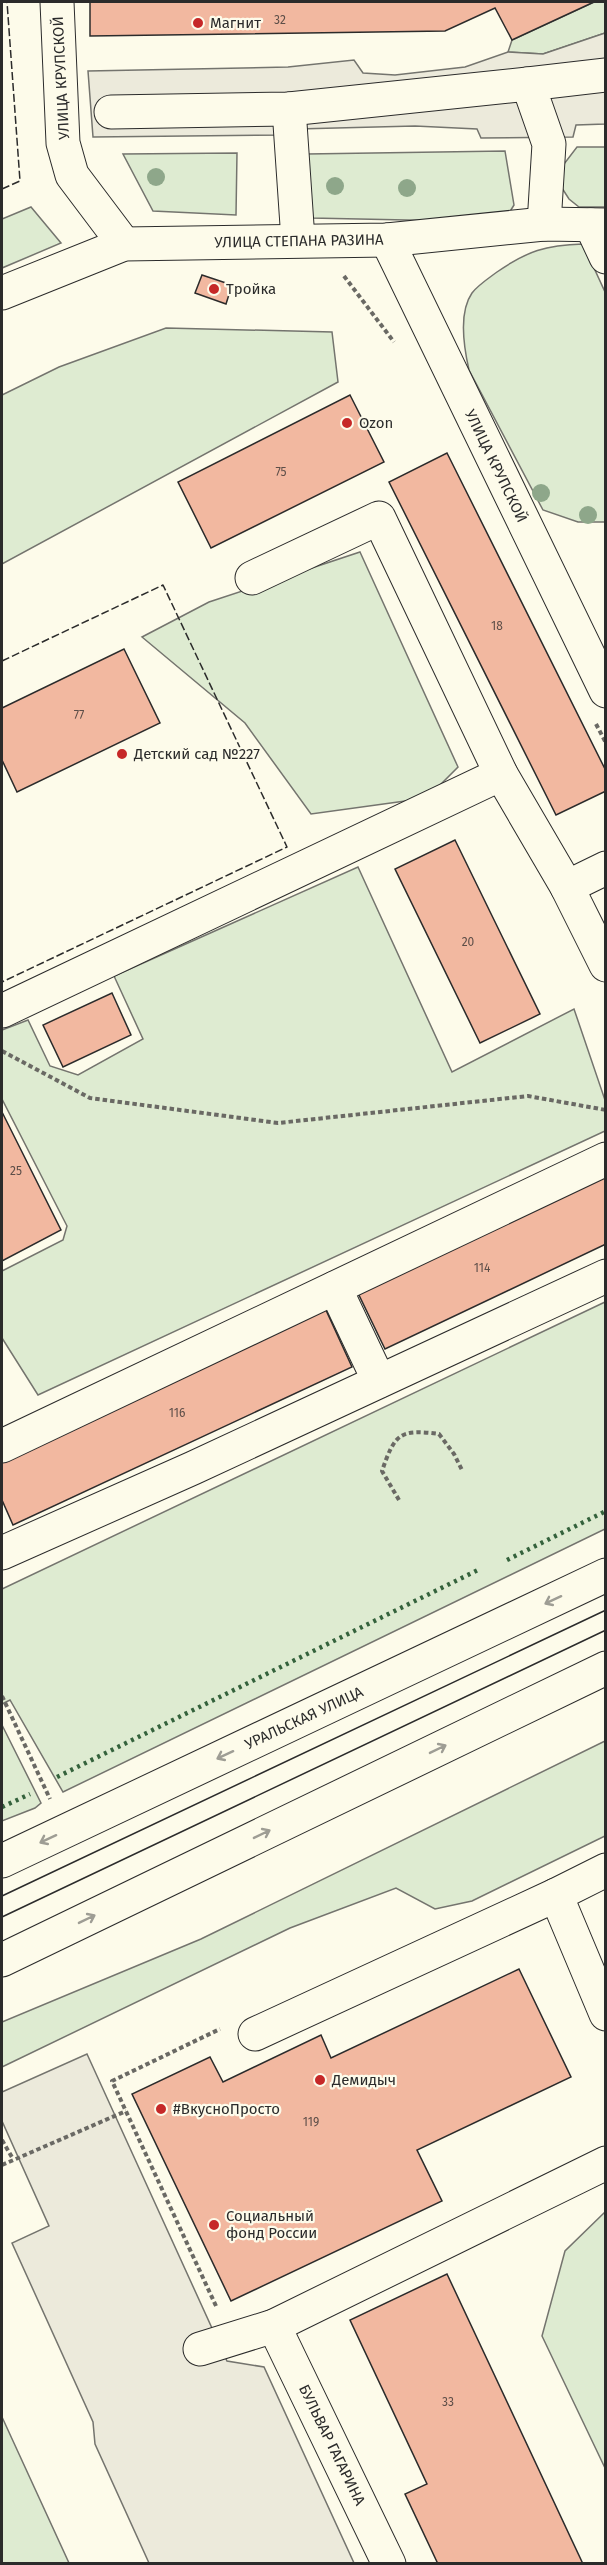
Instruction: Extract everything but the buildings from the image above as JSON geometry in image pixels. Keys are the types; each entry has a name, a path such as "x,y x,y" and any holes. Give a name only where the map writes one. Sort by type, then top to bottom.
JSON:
{"street":[{"name":"УЛИЦА КРУПСКОЙ","path":"57,2 63,143 72,175 124,244"},
{"path":"111,112 289,109 606,75"},
{"path":"528,84 549,144 544,224"},
{"path":"289,109 298,240"},
{"name":"УЛИЦА СТЕПАНА РАЗИНА","path":"2,293 124,244 387,240 544,224 598,225"},
{"path":"598,225 606,257"},
{"name":"УЛИЦА КРУПСКОЙ","path":"387,240 606,691"},
{"path":"252,578 379,518 501,774 567,887 606,966"},
{"path":"2,1011 501,774"},
{"path":"567,887 606,868"},
{"path":"2,1446 606,1159"},
{"path":"2,1553 606,1276"},
{"path":"335,1288 379,1381"},
{"name":"УРАЛЬСКАЯ УЛИЦА","path":"2,1861 606,1575"},
{"path":"2,1959 606,1668"},
{"path":"255,2034 606,1870"},
{"path":"556,1895 606,2014"},
{"path":"200,2349 274,2326 606,2163"},
{"name":"БУЛЬВАР ГАГАРИНА","path":"274,2326 389,2564"}],"path":[{"path":"2,1052 90,1098 278,1123 528,1096 606,1110"},
{"path":"399,1500 382,1471 395,1440 403,1436 414,1431 439,1434 454,1454 462,1470"},
{"path":"2,1696 54,1809"},
{"path":"232,2339 112,2081 245,2017 255,2034"},
{"path":"2,2165 126,2111"},
{"path":"2,2141 12,2159"}],"green space":[{"path":"594,2 605,2 605,33 543,54 508,52 512,40"},
{"path":"577,147 605,147 605,207 579,207 569,199 560,185 564,164"},
{"path":"505,151 514,205 506,218 455,221 311,218 307,154"},
{"path":"237,153 236,215 153,211 123,154"},
{"path":"31,207 61,243 2,268 2,219"},
{"path":"583,244 605,292 605,522 578,522 543,510 469,370 464,341 465,310 472,293 480,284 528,254 558,246"},
{"path":"166,328 332,332 338,382 2,564 2,395 59,367"},
{"path":"360,552 458,767 427,798 311,814 245,723 142,637 209,602"},
{"path":"358,867 452,1072 574,1009 605,1100 605,1131 38,1395 2,1338 2,1271 63,1240 67,1226 2,1099 2,1030 28,1020 50,1066 78,1075 143,1039 114,976"},
{"path":"605,1302 605,1529 63,1792 10,1700 2,1704 2,1589"},
{"path":"2,1725 41,1803 35,1808 2,1821"},
{"path":"605,1741 605,1836 472,1901 435,1909 396,1888 290,1928 2,2067 2,2022 201,1939"},
{"path":"605,2212 605,2468 542,2336 565,2251"},
{"path":"2,2417 69,2563 2,2563"}],"shaded area":[{"path":"605,33 605,124 576,125 573,137 481,138 477,129 415,126 297,129 291,135 93,137 88,71 288,67 354,60 363,73 395,75 465,67 508,52 543,54"},
{"path":"87,2054 227,2361 264,2367 354,2563 149,2563 95,2444 93,2422 12,2243 49,2226 2,2121 2,2092"}],"tram line":[{"path":"2,1896 606,1610"},
{"path":"2,1917 606,1630"}],"hedge":[{"path":"507,1560 606,1511"},
{"path":"57,1777 480,1569"},
{"path":"2,1807 30,1794"}],"fence":[{"path":"2,189 20,181 7,2"},
{"path":"2,661 163,585 287,847 2,982"}],"place":[{"name":"Магнит","path":"198,23"},
{"name":"Тройка","path":"214,289"},
{"name":"Ozon","path":"347,423"},
{"name":"Детский сад №227","path":"122,754"},
{"name":"Демидыч","path":"320,2080"},
{"name":"#ВкусноПросто","path":"161,2109"},
{"name":"Социальный фонд России","path":"214,2225"}]}
